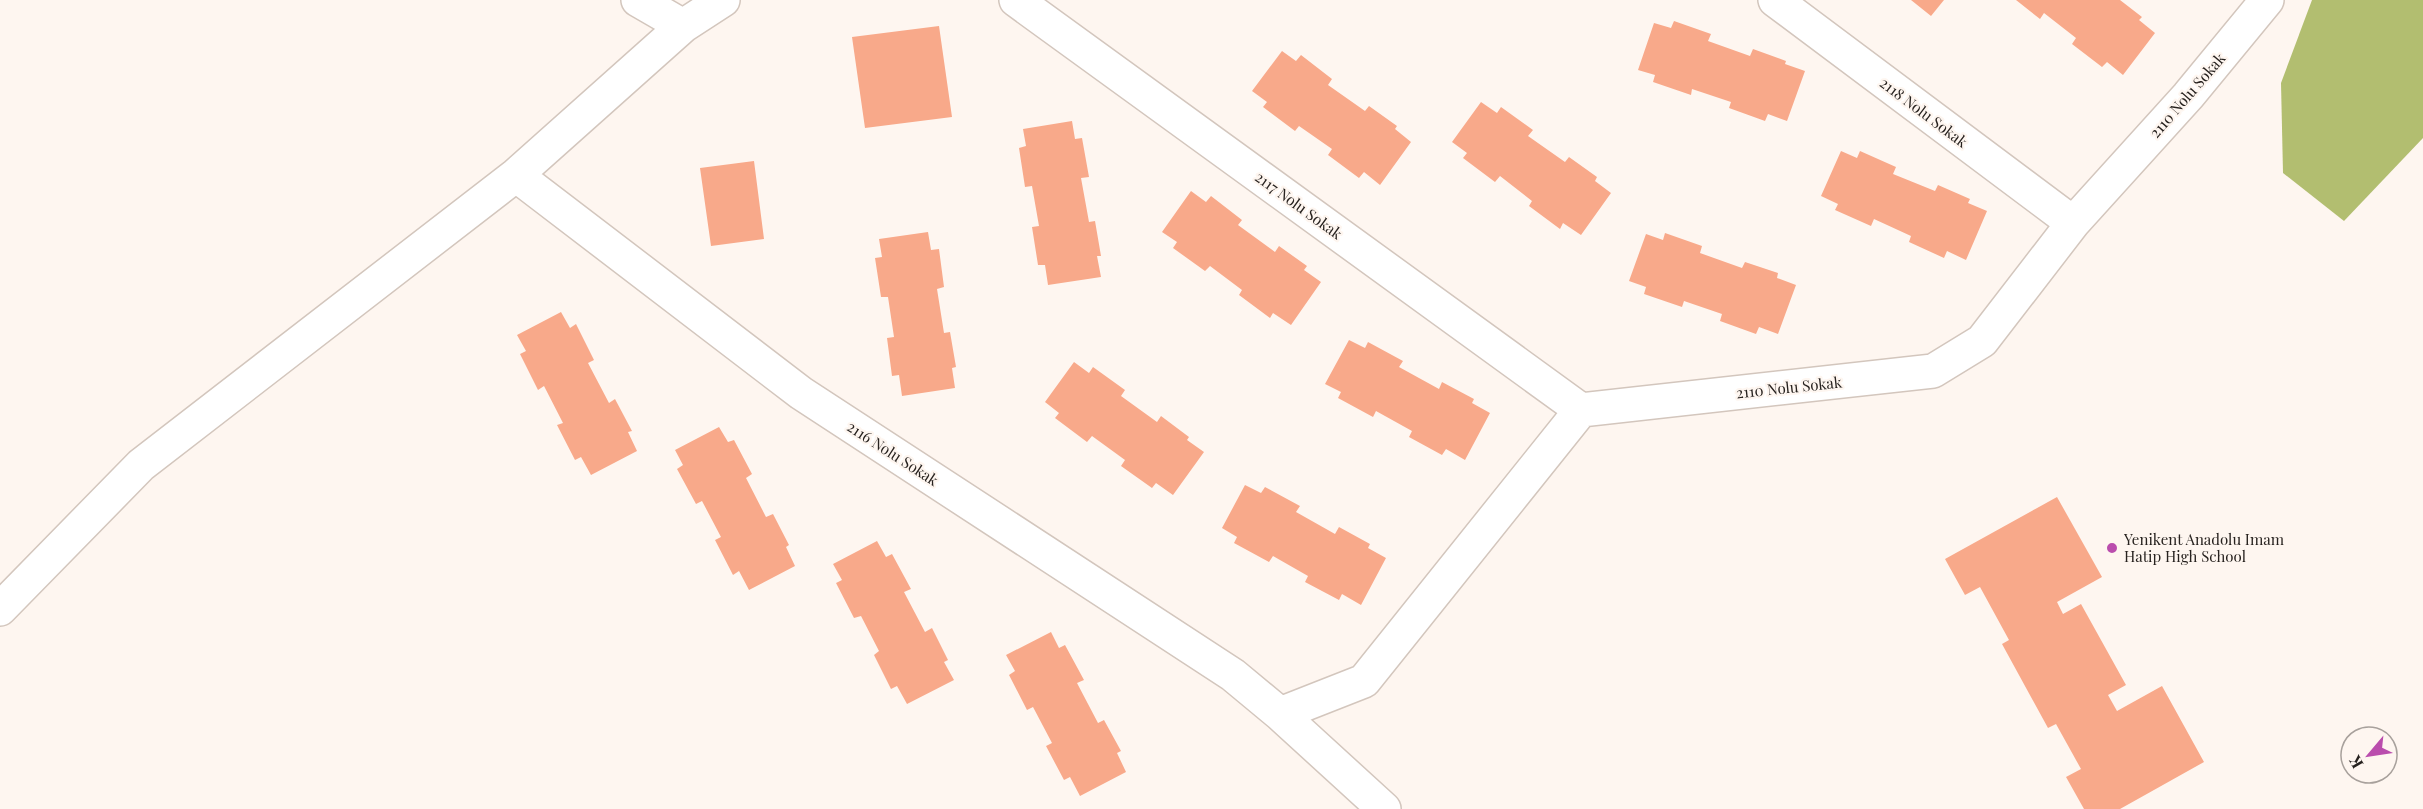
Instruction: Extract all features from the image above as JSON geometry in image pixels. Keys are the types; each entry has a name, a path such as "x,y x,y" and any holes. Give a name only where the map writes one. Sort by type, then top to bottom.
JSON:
{"street":[{"path":"638,0 683,26"},
{"path":"0,609 141,465 516,175 683,26 723,0"},
{"name":"2117 Nolu Sokak","path":"1016,0 1581,410"},
{"name":"2118 Nolu Sokak","path":"1775,0 2073,223"},
{"name":"2110 Nolu Sokak","path":"1581,410 1933,371 1982,341 2073,223 2188,96 2267,0"},
{"name":"2116 Nolu Sokak","path":"516,175 801,393 1233,675 1281,714 1384,809"},
{"path":"1281,714 1364,681 1581,410"}],"green space":[{"path":"2312,0 2423,0 2423,138 2344,221 2283,173 2281,83"}],"building":[{"path":"1911,0 1944,0 1931,16"},
{"path":"2016,0 2120,0 2142,17 2139,20 2155,33 2123,75 2107,62 2102,67 2072,44 2076,38 2044,13 2040,19"},
{"path":"1674,21 1711,34 1708,41 1750,56 1753,49 1786,61 1785,64 1805,71 1787,121 1768,114 1765,121 1729,108 1731,102 1692,89 1691,95 1653,82 1655,75 1638,70 1654,23 1671,28"},
{"path":"939,26 952,117 865,128 852,37"},
{"path":"1282,51 1296,61 1301,55 1332,79 1328,85 1365,111 1369,106 1397,126 1395,129 1411,142 1380,185 1364,172 1359,178 1328,155 1332,149 1299,126 1295,131 1263,107 1267,102 1252,91"},
{"path":"1481,102 1497,113 1501,107 1533,130 1528,136 1565,162 1569,157 1597,177 1595,181 1611,193 1581,235 1563,223 1560,229 1529,206 1532,201 1500,176 1495,182 1463,158 1467,153 1452,142"},
{"path":"1072,121 1075,139 1082,138 1089,177 1081,178 1089,222 1095,221 1101,256 1097,256 1101,277 1048,285 1045,265 1038,265 1032,227 1039,226 1032,186 1025,187 1019,148 1026,146 1023,129"},
{"path":"1841,151 1857,158 1860,151 1896,167 1893,174 1935,191 1938,185 1970,199 1968,203 1987,211 1966,260 1947,251 1944,258 1909,242 1911,236 1874,219 1871,226 1835,210 1838,204 1821,196"},
{"path":"754,161 764,239 711,246 700,168"},
{"path":"1191,191 1206,202 1211,196 1242,220 1238,225 1275,252 1279,246 1307,266 1304,270 1321,282 1291,325 1273,313 1270,318 1239,295 1242,290 1210,266 1205,271 1173,248 1177,242 1162,232"},
{"path":"928,232 931,250 939,249 944,287 937,289 944,333 950,332 956,367 952,368 955,388 902,396 899,375 892,376 887,338 894,337 888,297 881,297 875,258 882,257 879,239"},
{"path":"1665,233 1702,246 1700,253 1742,268 1745,262 1778,273 1777,278 1796,285 1778,334 1759,327 1756,334 1720,321 1722,314 1684,301 1682,307 1644,294 1646,287 1629,281 1646,234 1663,240"},
{"path":"561,312 570,328 576,324 594,360 588,363 609,403 615,399 632,431 628,432 637,451 591,475 581,457 575,460 557,425 563,423 544,386 538,390 520,354 526,351 517,335"},
{"path":"1349,340 1365,348 1368,342 1403,361 1399,367 1439,389 1442,382 1474,399 1472,403 1490,413 1465,460 1446,449 1442,455 1409,437 1412,431 1376,411 1373,417 1338,398 1341,392 1325,384"},
{"path":"1074,362 1089,373 1093,367 1125,390 1121,396 1157,422 1161,416 1189,437 1187,440 1204,452 1173,495 1156,483 1152,488 1121,466 1125,460 1092,436 1087,442 1055,418 1059,413 1045,402"},
{"path":"719,427 728,442 734,440 752,474 746,478 766,517 773,514 789,545 786,547 795,566 749,590 739,571 733,575 715,540 721,537 702,501 696,504 677,469 683,465 675,450"},
{"path":"1245,485 1261,493 1265,487 1300,506 1296,512 1335,534 1339,527 1370,544 1368,548 1386,558 1361,605 1342,594 1339,600 1305,582 1308,576 1273,556 1269,562 1234,543 1237,537 1222,528"},
{"path":"2057,497 2102,577 2057,602 2063,614 2081,604 2126,685 2108,695 2117,711 2162,686 2204,762 2120,809 2084,809 2066,777 2081,769 2056,724 2048,728 2002,644 2009,640 1980,587 1965,595 1945,559"},
{"path":"877,541 886,557 892,554 911,589 904,592 925,632 932,628 948,660 944,662 954,680 907,704 897,686 891,689 874,655 879,651 861,616 854,618 836,583 842,580 833,564"},
{"path":"1051,632 1059,648 1065,645 1084,680 1077,683 1098,723 1104,720 1121,751 1117,753 1126,772 1080,796 1070,777 1064,780 1046,746 1052,743 1033,707 1027,710 1009,675 1015,671 1006,655"}],"place":[{"name":"Yenikent Anadolu Imam Hatip High School","path":"2112,548"}]}
